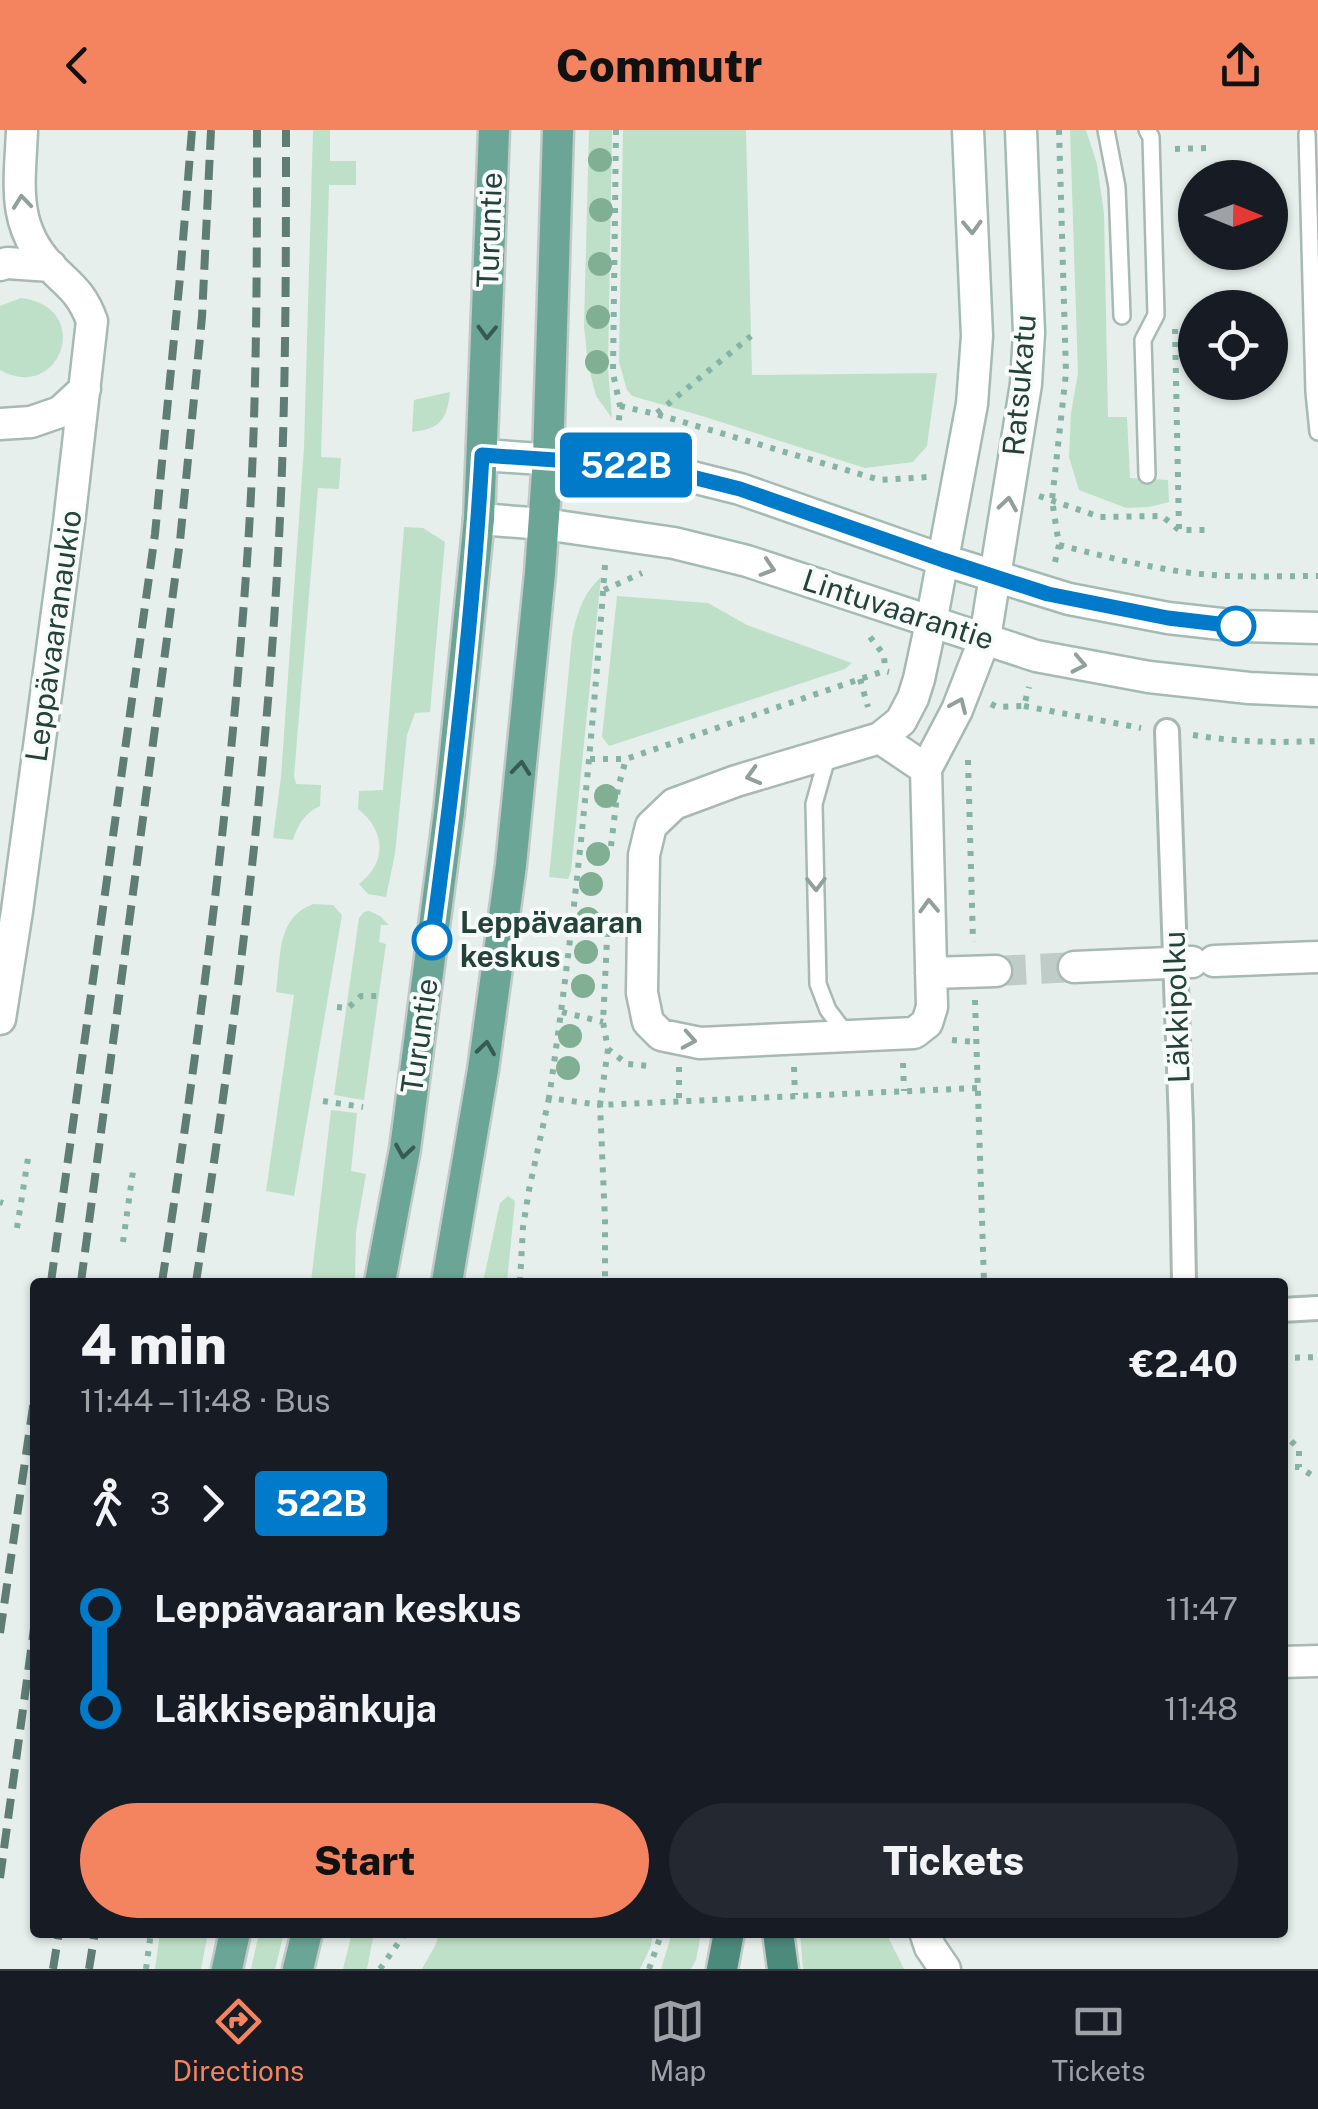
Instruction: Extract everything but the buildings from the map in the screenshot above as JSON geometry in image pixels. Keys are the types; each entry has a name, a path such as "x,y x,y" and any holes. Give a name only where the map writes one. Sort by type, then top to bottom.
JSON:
{"highway":[{"path":"722,1969 728,1938"},
{"path":"779,1938 783,1969"}],"main road":[{"name":"Turuntie","path":"381,1278 404,1149 449,812 478,519 494,130"},
{"path":"448,1278 483,1070 511,865 544,524 558,130"},
{"path":"227,1969 234,1938"},
{"path":"298,1969 306,1938"}],"street":[{"name":"Leppävaaranaukio","path":"0,1020 22,877 92,321 86,304 50,266 24,226 20,192 22,130"},
{"name":"Ratsukatu","path":"880,738 900,721 919,679 972,404 977,336 968,130"},
{"name":"Ratsukatu","path":"926,768 958,710 985,638 1026,384 1029,333 1021,130"},
{"path":"0,265 50,266"},
{"path":"0,424 31,422 60,412 85,390"},
{"name":"Lintuvaarantie","path":"482,455 614,464 688,476 740,489 1068,599 1168,618 1239,626 1318,628"},
{"name":"Lintuvaarantie","path":"478,519 544,524 674,543 747,561 1036,656 1149,677 1318,691"},
{"name":"Läkkipolku","path":"1167,731 1194,962 1182,1148 1184,1278"},
{"path":"880,738 926,768 932,1006 926,1024 914,1033 700,1043 661,1034 648,1022 642,993 644,856 651,826 674,804 736,780 880,738"},
{"path":"1074,967 1318,957"},
{"path":"931,973 996,970"},
{"path":"1288,1310 1318,1308"},
{"path":"1288,1662 1318,1661"},
{"path":"927,1938 945,1969"}],"lane":[{"path":"1106,130 1117,188 1122,316"},
{"path":"1147,130 1151,138 1156,315 1143,340 1147,475"},
{"path":"1307,134 1318,432"},
{"path":"828,754 814,804 818,984 828,1010 848,1036"}],"path":[{"path":"614,464 620,406 613,374 616,130"},
{"path":"1178,329 1175,329 1179,530"},
{"path":"656,414 751,336"},
{"path":"620,406 880,480 924,476 958,480"},
{"path":"1010,488 1100,517 1162,516 1179,530 1206,530"},
{"path":"520,1278 523,1228 562,1012 590,759 607,535"},
{"path":"1059,545 1192,573 1318,576"},
{"path":"603,591 640,572 656,575"},
{"path":"853,631 872,637 884,655 885,671"},
{"path":"590,759 626,759 885,671 919,679"},
{"path":"610,862 612,823 626,759"},
{"path":"605,1278 600,1105 608,1049 603,1022 608,902"},
{"path":"964,1009 974,995"},
{"path":"336,1006 348,1008 361,996 379,996"},
{"path":"562,1012 603,1022"},
{"path":"943,1039 975,1042"},
{"path":"608,1049 628,1064 679,1066 680,1100"},
{"path":"904,1090 900,1057 914,1054"},
{"path":"794,1061 795,1095"},
{"path":"549,1098 600,1105 977,1088"},
{"path":"709,1099 709,1110"},
{"path":"323,1100 362,1107"},
{"path":"17,1228 29,1152"},
{"path":"122,1242 133,1171"},
{"path":"1288,1358 1318,1357"},
{"path":"1288,1438 1300,1449 1299,1467"},
{"path":"1288,1468 1299,1467 1316,1478"},
{"path":"146,1969 150,1938"},
{"path":"380,1969 402,1938"},
{"path":"649,1969 660,1938"}],"green space":[{"path":"313,130 330,130 330,161 356,161 356,185 329,185 321,457 341,458 339,489 318,488 294,776 296,784 321,785 320,806 303,820 293,840 273,838 281,777 304,447"},
{"path":"589,130 612,130 608,369 612,418 596,396 584,327"},
{"path":"623,130 746,130 752,375 937,373 927,446 913,462 865,468 632,396 619,362"},
{"path":"1070,130 1086,130 1097,164 1104,213 1108,417 1127,417 1130,478 1168,480 1169,502 1149,507 1126,508 1079,490 1069,457 1078,373"},
{"path":"21,298 44,305 57,318 63,334 61,350 53,365 39,374 21,377 0,370 0,306"},
{"path":"450,392 441,421 412,432 414,400"},
{"path":"404,527 423,528 445,542 430,712 415,713 407,735 395,854 386,897 368,894 359,884 375,866 379,846 374,826 358,809 359,791 383,790"},
{"path":"601,577 571,871 568,879 549,877 572,637 582,604"},
{"path":"617,596 708,603 747,625 852,663 845,669 609,746 602,737"},
{"path":"313,904 333,905 342,915 294,1196 266,1191 294,995 276,992 286,929 301,910"},
{"path":"369,911 389,925 381,925 379,942 386,944 364,1100 334,1095 359,918"},
{"path":"331,1110 357,1113 351,1171 366,1174 356,1232 355,1278 311,1278"},
{"path":"508,1196 515,1201 507,1278 484,1278 500,1203"},
{"path":"159,1938 207,1938 201,1969 155,1969"},
{"path":"258,1938 283,1938 275,1969 251,1969"},
{"path":"351,1938 373,1938 367,1969 343,1969"},
{"path":"438,1938 652,1938 640,1969 422,1969"},
{"path":"670,1938 700,1938 691,1969 661,1969"},
{"path":"800,1938 888,1938 904,1969 803,1969"}],"tunnel":[{"path":"996,971 1074,967"}],"railway":[{"path":"52,1278 155,534 192,130"},
{"path":"82,1278 180,541 202,317 211,130"},
{"path":"163,1278 212,923 240,652 255,400 257,130"},
{"path":"197,1278 247,911 266,725 283,436 286,130"},
{"path":"0,1633 30,1427"},
{"path":"0,1878 30,1658"},
{"path":"53,1969 58,1938"},
{"path":"89,1969 94,1938"}],"bus line":[{"name":"522B","path":"432,940 449,812 482,455 614,464 688,476 740,489 1048,594 1168,618 1236,626"}],"place":[{"name":"Leppävaaran keskus","path":"432,940"}]}
